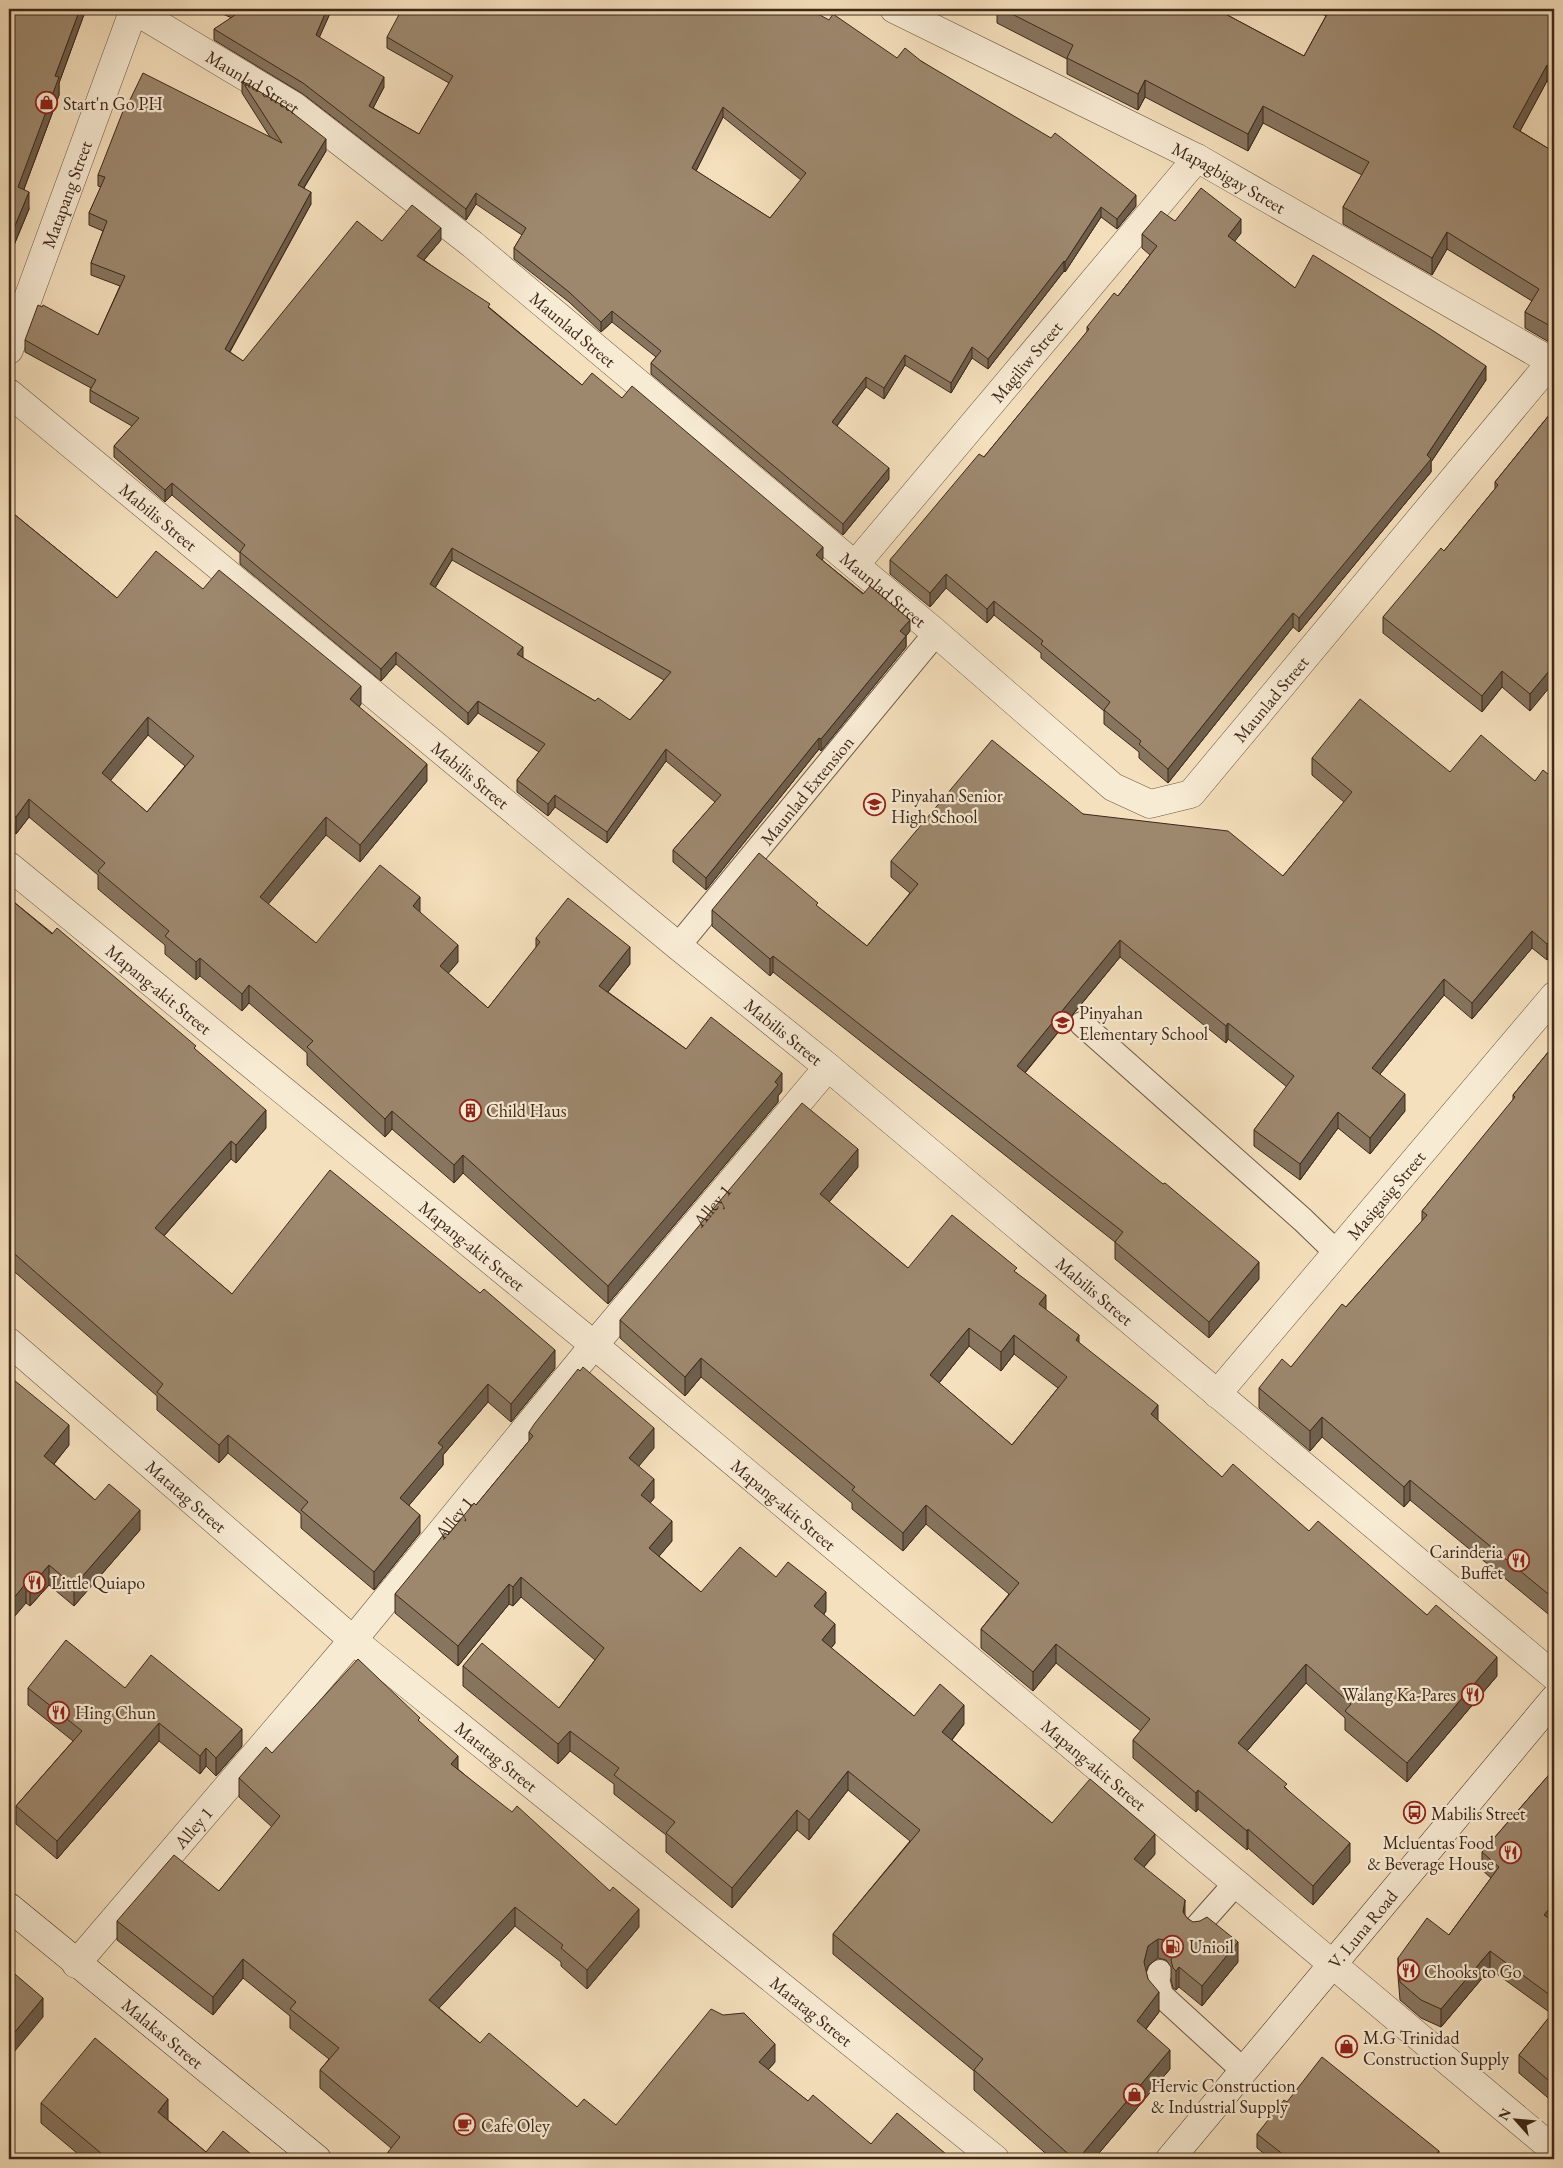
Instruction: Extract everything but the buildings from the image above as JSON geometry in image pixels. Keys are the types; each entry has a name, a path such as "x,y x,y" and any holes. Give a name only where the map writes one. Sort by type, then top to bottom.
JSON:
{"street":[{"name":"Matapang Street","path":"9,350 134,9"},
{"name":"Maunlad Street","path":"134,9 294,106 472,244 855,564 1113,787 1150,804 1191,794 1553,363"},
{"name":"Mapagbigay Street","path":"894,9 924,15 1197,158 1553,363"},
{"name":"Magiliw Street","path":"855,564 1197,158"},
{"name":"Mabilis Street","path":"9,393 678,946 828,1067 1554,1676"},
{"name":"Mapang-akit Street","path":"9,866 594,1345 1554,2150"},
{"name":"Masigasig Street","path":"1216,1394 1554,996"},
{"name":"Alley 1","path":"76,1964 354,1640 594,1345 828,1067"},
{"name":"Matatag Street","path":"9,1342 354,1640 995,2159"},
{"name":"V. Luna Road","path":"1170,2159 1554,1699"},
{"name":"Malakas Street","path":"9,1907 76,1964 317,2159"}],"lane":[{"name":"Maunlad Extension","path":"678,946 936,633"},
{"path":"1082,1024 1303,1220 1335,1252"},
{"path":"1196,1928 1236,1883"},
{"path":"1160,1972 1157,1980 1161,1995 1244,2071"}],"place":[{"name":"Start'n Go PH","path":"47,103"},
{"name":"Pinyahan Senior High School","path":"875,805"},
{"name":"Pinyahan Elementary School","path":"1063,1022"},
{"name":"Child Haus","path":"470,1110"},
{"name":"Carinderia Buffet","path":"1519,1561"},
{"name":"Little Quiapo","path":"35,1582"},
{"name":"Walang Ka-Pares","path":"1472,1694"},
{"name":"Hing Chun","path":"59,1712"},
{"name":"Mabilis Street","path":"1415,1813"},
{"name":"Mcluentas Food & Beverage House","path":"1510,1852"},
{"name":"Unioil","path":"1173,1946"},
{"name":"Chooks to Go","path":"1408,1971"},
{"name":"M.G Trinidad Construction Supply","path":"1347,2047"},
{"name":"Hervic Construction & Industrial Supply","path":"1135,2095"},
{"name":"Cafe Oley","path":"465,2125"}]}
